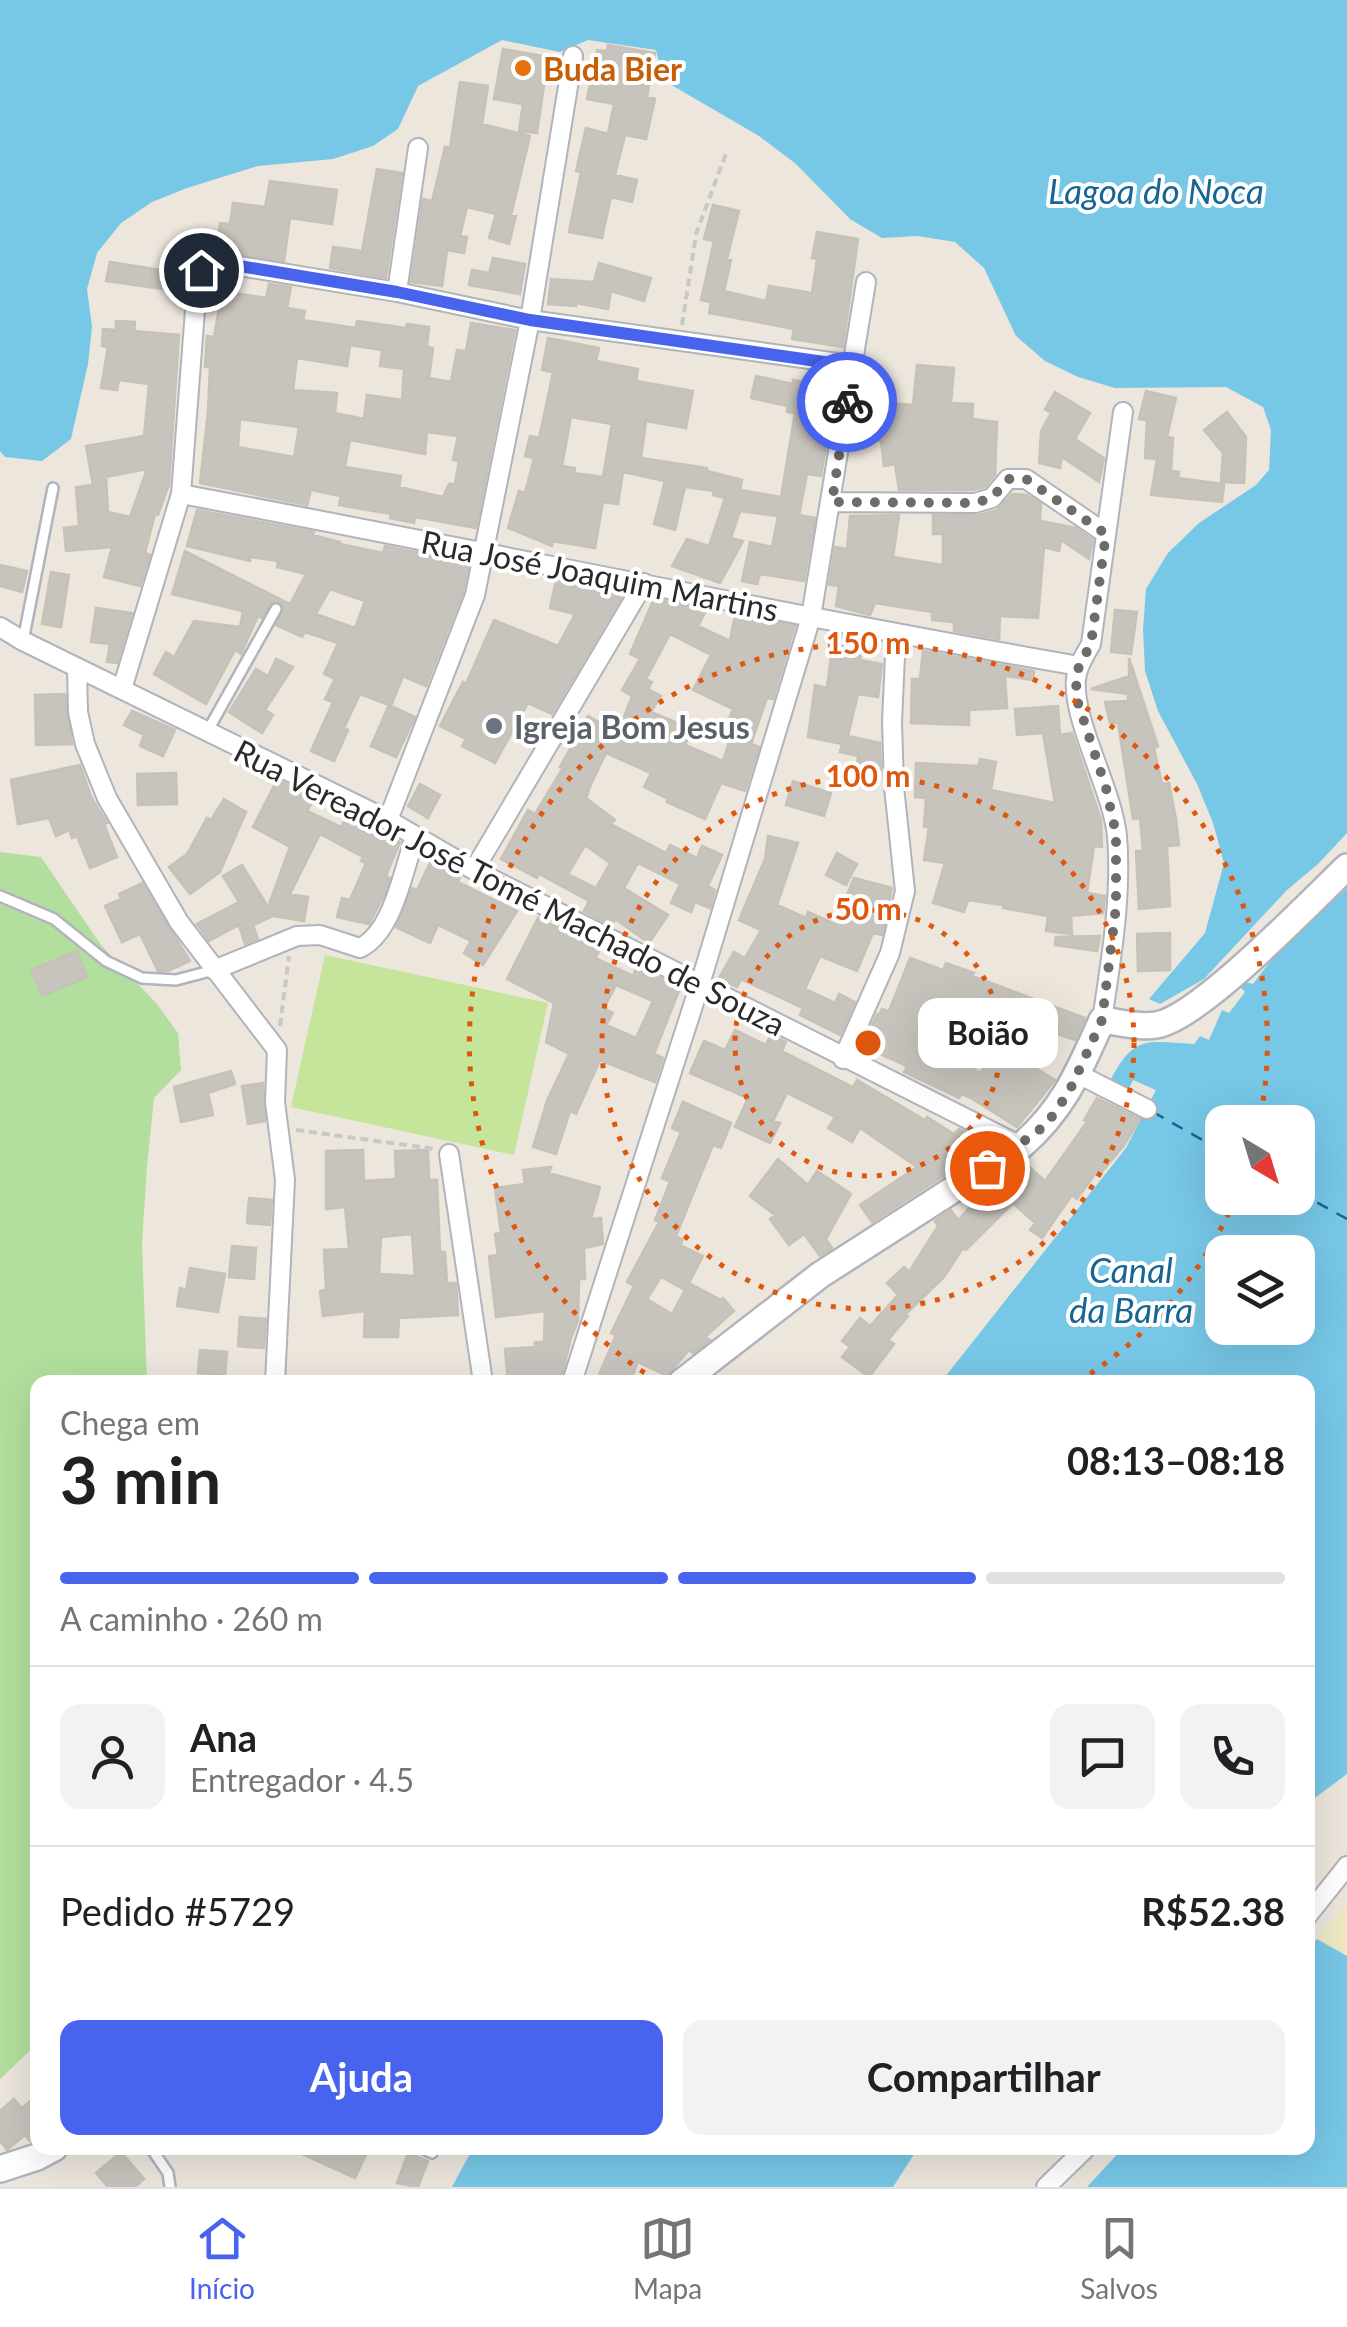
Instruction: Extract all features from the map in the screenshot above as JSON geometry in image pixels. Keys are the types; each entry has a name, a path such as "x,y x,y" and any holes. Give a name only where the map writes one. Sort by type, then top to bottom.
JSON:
{"street":[{"path":"388,820 475,596 530,320 573,56"},
{"path":"397,292 418,148"},
{"path":"122,689 181,494 196,284 201,270 221,263 397,292 530,320 852,366"},
{"path":"574,1375 700,984 811,618 866,282"},
{"path":"691,1375 820,1275 1021,1146 1046,1125 1078,1074 1102,1020 1116,907 1116,834 1106,788 1077,700 1079,666 1091,644 1123,412"},
{"path":"832,502 975,503 992,498 1008,479 1026,479 1106,534"},
{"name":"Rua José Joaquim Martins","path":"181,494 811,618 1079,666"},
{"path":"474,870 644,583"},
{"name":"Rua Vereador José Tomé Machado de Souza","path":"0,627 23,642 388,820 474,870 1021,1146"},
{"path":"842,1059 890,952 904,890 893,755 896,634"},
{"path":"78,668 78,712 85,744 107,798 179,922 277,1050 277,1128 285,1180 275,1375"},
{"path":"214,970 290,939 320,935 360,948 368,944 382,931 415,837"},
{"path":"1102,1020 1157,1026 1185,1011 1216,989 1347,867"},
{"path":"1078,1074 1147,1109"},
{"path":"449,1154 482,1375"},
{"path":"1315,1905 1347,1866"},
{"path":"0,2169 40,2155"},
{"path":"1046,2187 1079,2155"}],"lane":[{"path":"23,642 53,488"},
{"path":"208,732 276,609"},
{"path":"0,896 54,919 106,961 142,978 176,980 214,970"},
{"path":"156,2155 168,2173 170,2187"}],"path":[{"path":"680,341 696,234 727,151"},
{"path":"277,1050 290,939"},
{"path":"277,1128 430,1147 449,1154"}],"green space":[{"path":"0,852 41,857 101,945 157,1004 178,1033 181,1070 154,1098 142,1243 147,1375 30,1375 30,2051 0,2079"},
{"path":"325,955 548,1003 514,1155 291,1107"}],"sand":[{"path":"1347,1903 1347,1956 1317,1939"}],"water":[{"name":"Lagoa do Noca","path":"0,0 1347,0 1347,833 1204,979 1160,1004 1149,999 1205,933 1224,863 1197,784 1158,711 1145,671 1146,589 1168,553 1199,523 1256,485 1269,470 1271,430 1263,407 1226,387 1115,388 1078,377 1045,361 1016,336 984,268 955,242 918,236 882,238 850,219 796,164 759,136 663,80 656,50 588,40 560,52 502,40 418,86 398,129 373,146 333,159 258,166 152,202 121,223 97,253 87,289 92,327 88,364 71,439 42,461 5,457 0,451"},
{"name":"Canal da Barra","path":"1347,888 1347,1774 1315,1798 1315,1375 947,1375 1126,1148 1156,1090 1133,1080 1126,1095 1110,1081 1126,1055 1152,1042 1194,1044 1200,1036 1209,1040 1222,1010 1229,1013 1245,992 1241,988 1245,982 1253,984 1275,955"},
{"path":"1315,1941 1347,1956 1347,2187 1087,2187 1117,2155 1315,2155"},
{"path":"469,2155 914,2155 893,2187 452,2187"}],"building":[{"path":"608,45 655,53 647,97 655,99 646,139 625,135 615,175 637,180 632,202 611,197 602,238 569,232 586,128 608,134 614,104 587,99 597,50 607,51"},
{"path":"503,49 548,57 537,133 519,131 523,104 494,99"},
{"path":"460,82 488,86 482,124 530,136 511,215 516,216 509,244 489,238 496,214 467,207 460,236 467,237 464,253 447,250 442,286 411,282 423,199 432,201 445,147 450,148"},
{"path":"377,169 402,173 386,278 330,268 333,247 362,251"},
{"path":"270,181 337,190 332,224 290,218 284,261 216,251 220,223 230,224 233,203 265,207"},
{"path":"713,205 739,211 724,291 766,301 769,286 812,293 817,232 858,239 843,347 792,339 794,329 709,313 711,302 701,300 714,241 704,239"},
{"path":"163,256 189,260 184,292 106,281 110,262 161,270"},
{"path":"493,258 525,264 520,294 469,285 472,270 489,273"},
{"path":"599,263 651,278 644,301 611,291 608,309 576,303 548,304 551,279 594,282"},
{"path":"269,284 291,287 287,308 305,311 303,320 356,328 357,321 429,327 427,347 433,348 429,378 451,382 457,350 466,351 471,323 515,330 476,528 415,517 414,523 390,518 391,514 339,505 341,496 311,490 307,505 200,483 208,412 207,336 214,337 222,291 266,298","holes":["350,345 382,350 380,366 404,369 402,400 367,395 364,419 335,413 337,393 293,390 297,358 347,366","240,419 299,427 294,457 238,447","427,432 458,436 453,460 459,461 455,484 449,484 443,497 399,487 401,476 345,467 350,440 425,454"]},
{"path":"116,321 135,322 134,331 179,335 169,484 158,515 155,514 145,553 150,555 140,586 104,577 112,547 66,551 64,528 79,526 76,487 93,485 86,446 144,436 149,384 119,380 117,390 101,388 108,347 102,346 103,329 116,330","holes":["147,469 130,517 108,512 106,477"]},
{"path":"548,338 599,348 596,361 638,369 636,381 693,391 686,428 646,421 641,458 707,468 742,480 740,490 781,497 795,413 787,412 788,406 751,398 756,376 793,384 793,380 815,384 816,379 837,383 821,476 807,474 799,515 815,518 804,581 760,574 757,584 742,581 750,542 772,547 778,516 740,511 731,538 743,541 720,583 672,566 687,539 709,546 725,498 713,495 714,491 685,487 675,530 654,524 665,481 623,472 618,504 603,502 595,548 553,541 552,546 508,528 519,491 525,493 534,458 525,456 530,436 539,438 546,406 553,372 542,370","holes":["571,417 612,424 603,477 574,473 575,468 562,466"]},
{"path":"917,365 954,368 951,403 973,404 972,419 997,422 995,475 985,487 899,490 895,464 884,466 881,441 869,440 873,401 913,405"},
{"path":"1146,391 1176,398 1167,437 1173,438 1171,471 1179,472 1178,478 1224,484 1222,502 1151,495 1157,459 1145,458 1147,420 1139,419"},
{"path":"1055,392 1090,413 1075,439 1104,458 1099,482 1062,457 1060,468 1039,463 1041,431 1051,413 1045,409"},
{"path":"1227,412 1246,437 1244,483 1221,482 1223,453 1204,430"},
{"path":"1012,494 1027,495 1041,504 1040,521 1076,528 1093,540 1089,559 1061,540 1059,551 1044,547 1038,618 1000,616 999,639 954,631 954,622 932,620 932,612 875,603 870,615 836,606 839,586 829,585 835,547 847,549 850,516 899,515 893,557 943,565 943,534 933,534 933,515 979,515 997,510"},
{"path":"197,510 314,532 313,535 340,544 383,553 385,546 469,563 463,592 426,686 403,676 391,706 415,717 396,757 371,746 389,705 360,694 334,761 311,751 333,702 325,699 335,679 324,674 338,643 305,632 302,637 276,625 284,610 279,602 271,603 262,618 258,616 241,654 235,650 206,704 154,674 166,652 174,657 194,621 240,627 243,611 172,594 185,551 290,604 306,574 277,567 278,561 250,557 250,561 187,546","holes":["330,589 365,601 355,628 316,614"]},
{"path":"0,565 27,571 22,592 0,586"},
{"path":"51,572 69,575 61,627 42,624"},
{"path":"556,580 586,586 604,596 608,590 621,598 552,714 528,703 495,763 462,746 466,739 440,726 463,682 466,684 494,620 558,646 575,614 550,608"},
{"path":"654,599 707,609 698,626 730,641 735,615 795,626 773,699 767,698 751,744 759,747 745,791 721,783 705,819 644,787 651,773 606,753 591,784 586,798 615,820 611,824 666,853 670,845 697,858 702,846 722,855 708,886 715,890 710,908 695,902 691,912 671,903 680,884 638,863 624,888 668,915 649,943 615,919 612,926 584,911 589,901 501,859 528,810 535,814 563,768 560,767 588,716 618,733 632,696 622,690 640,659 630,654","holes":["670,634 711,655 693,690 733,709 726,727 733,730 723,761 685,745 692,729 651,712 661,696 648,689 652,682 646,679","585,845 610,863 596,888 568,874"]},
{"path":"96,608 132,613 117,663 107,662 110,644 91,642"},
{"path":"1115,610 1137,612 1131,654 1111,652"},
{"path":"834,634 865,640 860,660 882,664 878,697 858,694 848,736 880,743 881,770 857,766 858,756 840,752 842,744 808,737 815,685 827,688"},
{"path":"923,651 1034,671 1033,680 1005,676 1007,708 969,710 969,725 911,723 912,679 920,679"},
{"path":"1129,658 1158,746 1154,748 1162,784 1169,783 1176,819 1179,845 1167,846 1170,906 1139,909 1136,851 1143,851 1140,818 1133,819 1118,723 1110,723 1105,702 1128,701 1128,694 1091,689 1129,676"},
{"path":"276,659 293,667 265,710 273,715 262,733 229,712 256,669 268,676"},
{"path":"65,694 72,744 36,745 35,695"},
{"path":"1058,706 1060,735 1072,733 1101,820 1102,847 1094,846 1087,893 1105,896 1103,913 1071,916 1072,934 1046,931 1048,916 1003,905 968,900 964,912 933,903 945,863 924,860 929,827 924,827 926,798 915,797 916,763 979,766 980,759 996,762 991,790 1055,803 1043,733 1017,735 1015,709"},
{"path":"132,711 175,730 163,756 140,746 144,735 124,725"},
{"path":"80,765 91,797 107,823 104,824 117,857 90,868 77,836 72,838 69,830 56,836 49,818 18,824 11,780"},
{"path":"176,773 177,804 138,805 137,774"},
{"path":"277,780 315,798 307,811 341,827 348,814 400,842 386,876 390,878 384,895 369,924 337,917 342,898 350,900 366,863 361,861 363,857 320,834 290,894 308,897 304,921 273,916 253,925 258,939 245,944 239,925 209,941 197,924 239,902 223,876 242,865 268,907 290,847 253,827"},
{"path":"793,781 831,793 824,816 786,805"},
{"path":"420,784 440,795 428,818 408,806"},
{"path":"224,799 246,812 220,872 190,894 169,867 187,854 207,818 211,820"},
{"path":"768,836 798,843 777,905 806,918 808,912 835,924 854,878 892,888 882,935 873,933 857,971 820,956 805,989 835,1003 839,994 855,1002 840,1035 800,1015 803,1008 741,979 737,987 719,978 734,952 745,958 761,930 739,920 765,859"},
{"path":"837,853 857,864 846,885 826,875"},
{"path":"430,863 460,877 458,882 517,911 483,965 464,953 471,941 438,925 430,943 396,927 412,888 417,890"},
{"path":"142,883 190,961 168,971 158,971 140,934 122,942 105,906"},
{"path":"538,918 601,948 595,958 633,976 637,966 680,988 654,1054 663,1058 655,1082 600,1060 576,1114 570,1111 556,1154 533,1147 547,1101 569,1054 546,1042 554,1003 507,979","holes":["616,985 653,1001 636,1038 606,1025 613,1013 604,1008"]},
{"path":"1170,933 1170,970 1138,971 1137,934"},
{"path":"1100,936 1097,951 1055,945 1056,937"},
{"path":"77,951 87,977 42,996 31,970"},
{"path":"910,958 943,970 946,963 1085,1018 1075,1040 1037,1027 1024,1061 1055,1080 1017,1127 971,1098 962,1094 959,1098 904,1072 907,1066 862,1046 877,1014 882,1009 889,1011","holes":["959,1006 1001,1022 981,1073 951,1056 958,1042 948,1037"]},
{"path":"735,1030 766,1045 771,1034 786,1042 782,1051 853,1087 857,1080 954,1134 959,1129 985,1149 872,1222 860,1205 917,1167 860,1128 852,1142 828,1128 835,1117 787,1093 773,1121 780,1123 770,1143 735,1127 748,1098 690,1073 704,1041 725,1050"},
{"path":"231,1071 235,1084 208,1093 213,1115 181,1122 174,1087"},
{"path":"263,1083 265,1121 248,1124 242,1086"},
{"path":"1097,1098 1140,1119 1102,1172 1098,1170 1077,1199 1072,1195 1042,1238 1030,1230 1035,1223 1013,1203 966,1250 963,1248 944,1277 906,1314 888,1340 894,1344 871,1375 842,1357 850,1347 842,1341 860,1318 870,1326 898,1295 887,1283 904,1267 909,1272 938,1226 935,1221 951,1210 958,1220 993,1183 1025,1163 1045,1181 1087,1122 1084,1120"},
{"path":"683,1102 731,1123 721,1148 713,1145 676,1236 683,1240 680,1245 703,1256 689,1283 723,1298 734,1311 705,1337 710,1340 693,1353 689,1350 668,1375 638,1362 633,1375 599,1375 616,1335 611,1333 634,1286 627,1282 659,1222 655,1220 670,1182 662,1178 681,1132 672,1128","holes":["661,1277 685,1290 672,1314 647,1299"]},
{"path":"363,1150 364,1181 396,1179 395,1151 428,1150 429,1180 437,1180 440,1252 445,1252 447,1283 456,1283 458,1315 399,1318 398,1337 364,1337 365,1311 323,1316 320,1291 326,1290 324,1250 349,1249 345,1207 326,1209 326,1151","holes":["412,1234 415,1276 379,1274 381,1237"]},
{"path":"778,1159 808,1185 817,1171 851,1194 826,1239 832,1248 820,1256 804,1234 789,1245 770,1219 775,1215 750,1196"},
{"path":"551,1167 549,1173 600,1187 591,1219 601,1218 603,1244 584,1248 585,1279 579,1279 578,1321 562,1375 507,1375 505,1349 535,1347 535,1342 544,1342 545,1311 496,1317 489,1256 498,1255 495,1234 501,1233 495,1188 525,1184 523,1170"},
{"path":"249,1198 272,1200 270,1225 247,1223"},
{"path":"232,1246 256,1248 254,1279 229,1277"},
{"path":"190,1268 225,1274 218,1312 177,1306 180,1288 186,1290"},
{"path":"240,1317 266,1319 264,1348 238,1346"},
{"path":"200,1350 227,1352 225,1375 198,1373"},
{"path":"14,2099 22,2108 30,2102 30,2141 25,2135 7,2150 0,2141 0,2111"},
{"path":"117,2155 124,2155 144,2179 135,2187 108,2187 96,2173"},
{"path":"304,2155 366,2155 355,2178"},
{"path":"407,2155 428,2161 418,2187 397,2183"}],"ferry route":[{"path":"1153,1112 1205,1141"},
{"path":"1315,1201 1347,1219"}],"way so far":[{"path":"847,402 832,502 984,502 1008,479 1026,479 1106,534 1091,644 1076,680 1077,700 1106,788 1116,834 1116,907 1102,1020 1069,1092 1046,1125 987,1168"}],"place":[{"name":"Buda Bier","path":"523,68"},
{"name":"Igreja Bom Jesus","path":"494,726"},
{"name":"Boião","path":"987,1168"}],"route":[{"path":"201,270 221,263 397,292 530,320 852,366 847,402"}]}
